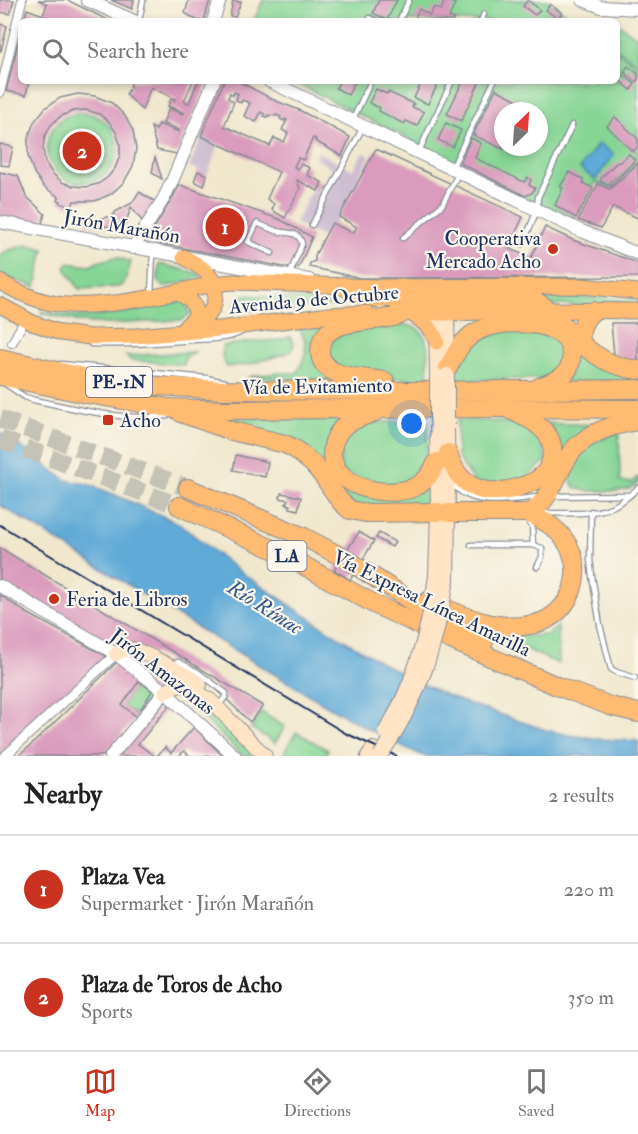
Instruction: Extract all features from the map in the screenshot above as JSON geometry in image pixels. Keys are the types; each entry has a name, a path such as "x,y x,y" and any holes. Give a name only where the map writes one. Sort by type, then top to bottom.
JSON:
{"highway":[{"path":"343,286 376,298 441,308 518,292 550,310 581,344 602,360 638,370"},
{"path":"406,391 384,381 334,372 324,364 320,355 320,344 324,336 332,329 354,322 396,317 407,311"},
{"path":"581,344 581,327 593,311"},
{"path":"444,373 454,355 467,339 486,327 526,324 548,328 562,335 567,341 571,361 565,373 559,378 532,390"},
{"name":"Vía de Evitamiento","path":"8,360 92,378 147,385 224,390 638,389"},
{"name":"Vía de Evitamiento","path":"0,378 183,410 638,409"},
{"path":"387,408 354,420 343,428 336,437 332,457 335,467 351,483 386,492 399,492 421,484 443,458 453,465 469,484 480,489 506,490 540,478 547,470 551,460 552,447 549,437 532,421 503,408"},
{"path":"183,410 232,431 279,442 296,449 313,464 340,501 350,510 366,513 525,513 534,510 541,505 566,459 574,449 596,433 609,427 638,421"},
{"name":"Vía Expresa Línea Amarilla","path":"188,488 304,537 344,558 447,624 545,670 600,692 638,702"},
{"name":"Vía Expresa Línea Amarilla","path":"179,506 277,551 376,605 451,640 557,686 610,706 638,713"},
{"path":"395,592 422,599 493,625 528,625 550,619 565,605 571,593 575,579 573,556 566,540 553,526 525,513"}],"main road":[{"path":"176,333 201,321 210,312 214,302 215,284 205,271 184,257"},
{"name":"Avenida 9 de Octubre","path":"0,282 45,301 87,305 121,302 235,282 518,292 582,286 638,292"},
{"path":"176,292 191,300 196,317 176,333"},
{"name":"Avenida 9 de Octubre","path":"3,308 61,333 90,337 176,333 330,315 441,308 638,311"},
{"path":"437,342 441,308"},
{"path":"374,754 404,717 425,671 441,614 444,373 441,308"},
{"path":"407,311 426,324 433,333 444,373"},
{"path":"443,458 448,478 443,513"},
{"path":"116,654 129,648 139,651 198,683 214,704"},
{"path":"165,692 175,685 185,684 191,687 214,704 265,756"}],"street":[{"path":"0,93 22,0"},
{"path":"87,0 127,18"},
{"path":"214,18 220,0"},
{"path":"583,0 601,7 638,9"},
{"path":"133,248 164,198 213,84"},
{"path":"275,84 579,230 638,254"},
{"name":"Jirón Marañón","path":"0,222 343,286"},
{"path":"12,343 25,319"},
{"name":"Jirón Amazonas","path":"0,586 116,654 165,692 235,756"},
{"path":"5,756 116,654"},
{"path":"111,756 165,692"}],"lane":[{"path":"140,18 143,0"},
{"path":"400,18 409,0"},
{"path":"482,18 484,14"},
{"path":"312,225 358,124 370,84"},
{"path":"418,153 451,84"},
{"path":"403,238 442,205 493,84"},
{"path":"523,244 537,210 538,197 572,125"},
{"path":"272,253 248,242 257,223 280,233 287,232 302,240 303,244 289,276"},
{"path":"151,297 153,251"},
{"path":"61,333 86,344 138,345 237,335 254,324"},
{"path":"8,360 47,363"},
{"path":"58,363 206,378 260,390"},
{"path":"448,478 455,488 475,499 630,495"},
{"path":"533,545 532,527 525,513 576,513 606,509 618,504 638,488"},
{"path":"591,511 590,559 604,644 611,669 635,678"},
{"path":"471,545 533,545 542,548 542,557 537,567"}],"shaded area":[{"path":"202,136 219,145 207,175 189,166"},
{"path":"318,152 353,170 363,152 370,156 327,239 295,223 313,188 321,192 333,169 315,158"}],"green space":[{"path":"263,0 547,0 572,18 255,18"},
{"path":"620,25 638,38 638,63 620,51"},
{"path":"620,53 638,66 638,161 610,188 596,182 574,221 298,84 620,84"},
{"path":"89,113 102,119 111,128 115,134 117,148 115,162 107,173 96,181 75,183 57,173 49,162 47,141 57,123 68,115"},
{"path":"28,245 44,249 36,287 0,275 0,255"},
{"path":"116,257 131,262 124,284 118,287 79,289 65,268 68,263 90,266"},
{"path":"160,264 200,274 201,277 165,287 158,281"},
{"path":"244,295 303,299 334,305 241,312 237,310 235,303"},
{"path":"534,296 631,299 638,300 638,306 548,305"},
{"path":"183,301 191,313 182,320 109,324 81,322 41,313 41,311 73,316 94,316"},
{"path":"393,324 414,327 425,338 428,352 427,381 339,371 324,348 339,334"},
{"path":"299,328 327,328 315,344 346,381 247,377 297,373 306,350 305,340"},
{"path":"522,328 564,342 566,366 542,379 452,380 452,371 477,335"},
{"path":"290,337 294,344 291,351 287,353 250,364 227,367 222,358 223,346"},
{"path":"570,340 638,375 638,383 567,382"},
{"path":"195,352 184,359 184,365 130,360 126,356"},
{"path":"198,418 348,419 334,432 348,487 429,486 428,506 352,506 315,460"},
{"path":"457,420 516,422 541,434 546,461 522,481 476,485 457,457"},
{"path":"379,422 428,422 426,458 419,479 383,488 342,472 339,442 353,429"},
{"path":"543,423 595,425 563,453 557,453"},
{"path":"619,431 620,481 631,483 638,477 638,483 629,489 616,491 586,491 576,488 571,482 569,472 582,448"},
{"path":"558,626 559,664 492,634 547,635"},
{"path":"139,681 152,691 136,716 122,705"},
{"path":"174,690 190,692 259,756 243,756"},
{"path":"261,712 285,727 275,743 251,728"},
{"path":"296,732 328,750 325,756 290,756 284,753"}],"water":[{"path":"599,143 614,155 595,180 580,168"},
{"name":"Río Rímac","path":"0,433 66,480 87,484 111,493 178,523 236,569 332,633 389,667 466,703 546,730 601,739 638,741 638,756 424,756 362,726 0,505"}],"building":[{"path":"0,0 14,0 10,14 0,12"},
{"path":"38,0 67,0 104,18 25,18 27,9 43,15 47,4"},
{"path":"111,0 134,0 132,9"},
{"path":"189,0 210,0 205,18 193,18 185,13"},
{"path":"379,0 397,0 388,18 373,13"},
{"path":"445,0 455,4 449,17 452,18 415,18 419,9 430,15 434,7 441,10"},
{"path":"528,0 540,10 535,15 523,6"},
{"path":"233,1 241,2 235,17 230,16"},
{"path":"550,4 562,13 557,18 546,10"},
{"path":"0,24 7,26 1,51 0,51"},
{"path":"18,44 18,84 28,84 26,95 6,91"},
{"path":"628,66 638,74 636,82 624,72"},
{"path":"623,75 635,84 631,90 620,79"},
{"path":"131,84 192,84 184,101 189,103 197,84 207,84 177,154 157,150 151,127 156,130 159,124 179,132 163,123 169,108 184,113 168,106 171,99 174,101 175,99 151,87 142,110 126,94"},
{"path":"223,84 244,84 350,137 342,156 313,138 303,160 298,158 294,167 298,169 301,164 310,168 307,175 322,182 318,191 297,180 300,189 285,218 272,210 274,204 267,199 279,172 201,136","holes":["230,93 238,94 236,100 241,103 242,100 250,103 244,116 256,122 261,112 267,117 276,115 284,121 287,120 282,130 288,133 284,142 274,138 270,146 224,126 234,102 228,98"]},
{"path":"338,84 354,84 348,95 336,88"},
{"path":"421,84 438,84 428,104 414,98"},
{"path":"462,84 479,84 461,121 447,114"},
{"path":"376,89 414,104 412,107 424,112 417,126 406,121 404,124 369,103"},
{"path":"496,89 521,102 494,102 494,145 473,135"},
{"path":"78,94 95,96 112,103 125,116 133,131 136,149 133,166 124,182 111,194 95,201 74,201 72,207 60,203 59,197 44,187 34,173 28,156 28,138 34,122 45,108 60,98","holes":["86,110 99,114 109,122 120,144 120,156 115,168 98,184 86,187 62,182 45,162 43,149 45,136 51,125 61,116 73,111"]},
{"path":"615,117 638,139 638,146 633,152 607,126"},
{"path":"446,123 461,130 453,147 438,140"},
{"path":"471,138 481,143 475,158 524,182 528,177 531,180 529,185 535,188 532,193 525,196 460,163"},
{"path":"0,144 13,147 9,166 0,165"},
{"path":"376,149 523,217 508,248 531,258 545,227 573,240 638,263 638,277 360,278 309,267 310,263 315,261 315,255 332,223 353,233 357,227 339,217"},
{"path":"629,154 635,160 611,186 601,182 601,178 616,163"},
{"path":"155,157 162,179 152,173"},
{"path":"638,163 638,218 613,207 601,228 578,220 598,184 610,189"},
{"path":"198,171 207,175 204,186 194,181"},
{"path":"0,172 18,176 26,196 45,214 41,226 0,217"},
{"path":"569,172 583,179 583,183 593,188 576,218 555,205 563,188 560,187"},
{"path":"180,185 279,219 312,237 299,267 295,269 156,243 150,235"},
{"path":"139,192 156,202 142,221 131,207 124,229 86,224 86,220 114,215 115,212 132,203"},
{"path":"611,323 638,323 638,362 614,355"},
{"path":"236,455 268,462 265,477 233,470"},
{"path":"281,493 301,497 298,510 286,504 288,500 280,498"},
{"path":"359,532 374,541 350,580 334,570"},
{"path":"379,533 395,542 392,547 376,538"},
{"path":"0,548 263,706 250,722 206,679 144,648 114,648 0,584"},
{"path":"0,595 27,613 104,655 105,658 36,725 0,754"},
{"path":"117,662 157,691 142,710 152,691 139,681 122,705 137,717 103,756 18,756 29,747"},
{"path":"166,701 170,705 138,744 155,756 119,756"},
{"path":"194,727 223,756 190,756 184,751 179,756 157,756 165,747 171,753"}],"tunnel":[{"path":"0,419 188,488"},
{"path":"0,439 179,506"}],"railway":[{"path":"0,525 345,733 396,756"}],"place":[{"name":"Plaza de Toros de Acho","path":"82,151"},
{"name":"Plaza Vea","path":"225,227"},
{"name":"Cooperativa Mercado Acho","path":"553,249"},
{"name":"Acho","path":"108,420"},
{"name":"Feria de Libros","path":"54,599"}]}
